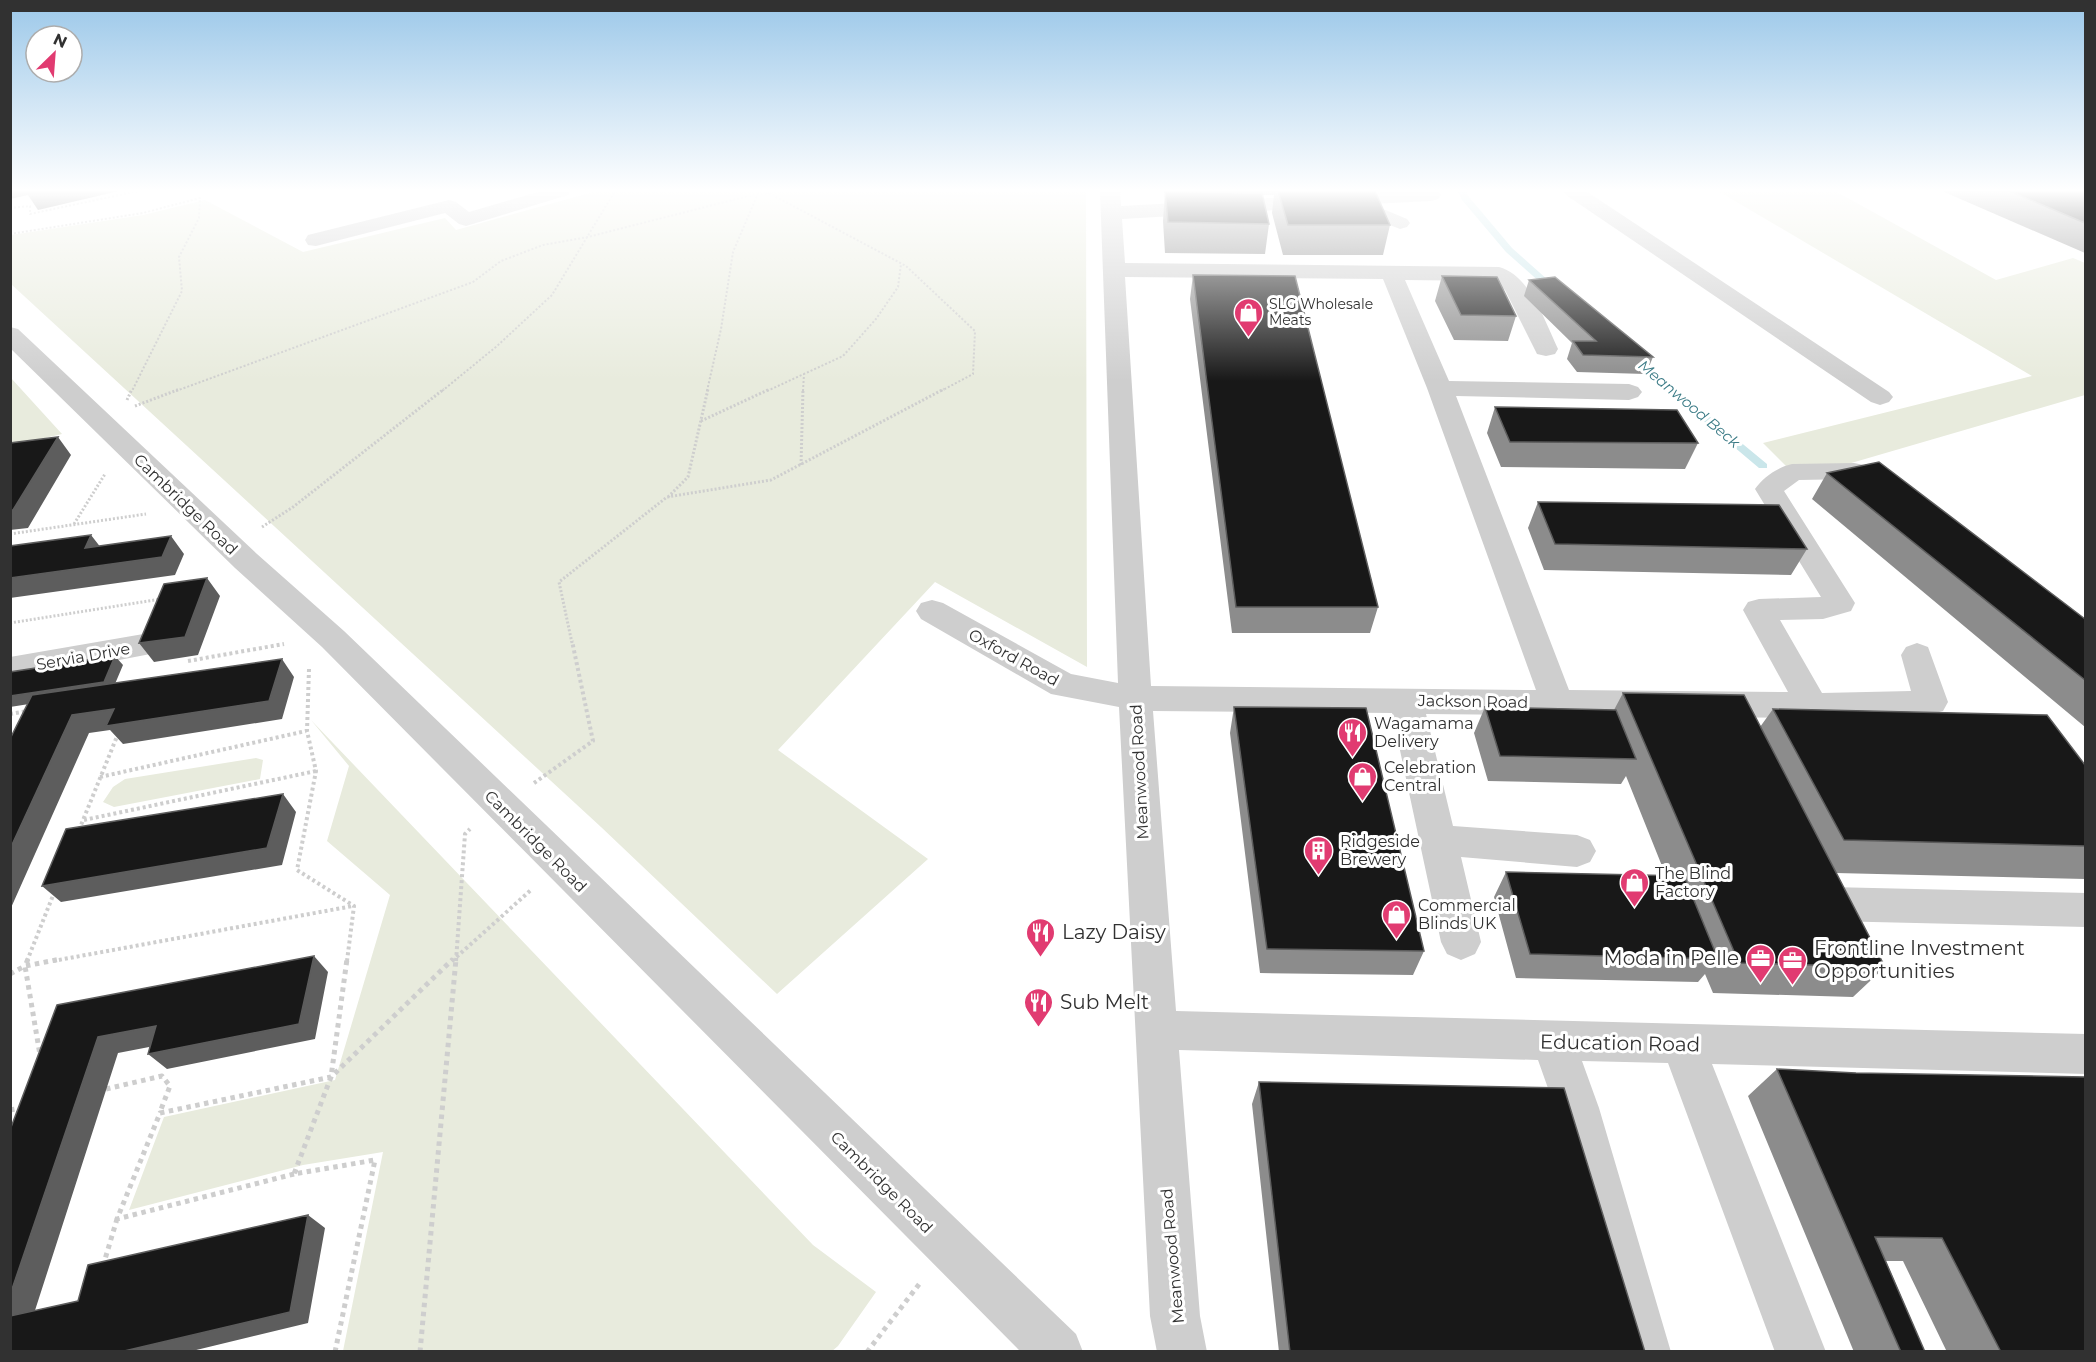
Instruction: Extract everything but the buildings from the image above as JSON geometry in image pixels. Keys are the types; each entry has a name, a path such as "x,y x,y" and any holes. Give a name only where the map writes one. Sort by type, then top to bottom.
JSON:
{"street":[{"name":"Meanwood Road","path":"1113,255 1135,698 1155,1030 1175,1316 1182,1352"},
{"path":"1668,255 1880,397"},
{"path":"1113,270 1392,275 1499,274 1515,286 1546,349"},
{"path":"1392,275 1440,388 1557,702"},
{"name":"Cambridge Road","path":"10,334 116,421 137,457 232,547 322,639 502,806 1058,1352"},
{"path":"1440,388 1629,392"},
{"path":"1811,704 1759,610 1823,608 1840,603 1769,489 1792,472 1854,471"},
{"name":"Oxford Road","path":"932,611 1064,685 1135,698"},
{"name":"Servia Drive","path":"10,669 155,643"},
{"name":"Jackson Road","path":"1135,698 1886,706 1931,702 1917,655"},
{"path":"1406,700 1461,942"},
{"path":"1438,840 1577,850"},
{"path":"1830,904 2085,910"},
{"name":"Education Road","path":"1155,1030 2085,1054"},
{"path":"1553,1041 1577,1108 1646,1352"},
{"path":"1683,1045 1801,1352"}],"path":[{"path":"116,421 182,291 180,255"},
{"path":"116,421 473,282 501,261 518,255"},
{"path":"232,547 303,500 402,424 496,346 552,295 577,255"},
{"path":"420,1352 465,834 593,741 559,582 667,497 688,477 721,329 733,255"},
{"path":"667,497 771,480 973,374 975,331 901,264 883,255"},
{"path":"701,422 843,356 863,334 898,287 901,264"},
{"path":"801,465 804,374"},
{"path":"73,524 107,470 137,457"},
{"path":"10,534 190,507"},
{"path":"10,623 168,598"},
{"path":"181,662 322,639 307,731 316,771 297,870 354,906"},
{"path":"10,714 33,710"},
{"path":"75,841 99,777 121,728"},
{"path":"99,777 307,731"},
{"path":"83,820 316,771"},
{"path":"160,1113 331,1077 456,957 560,864"},
{"path":"40,1057 25,966 58,883"},
{"path":"10,974 25,966 354,906"},
{"path":"294,1174 331,1077 354,906"},
{"path":"101,1272 117,1219 170,1086 162,1076 106,1089"},
{"path":"10,1110 30,1106"},
{"path":"117,1219 294,1174 375,1160 336,1352"},
{"path":"867,1352 948,1246"}],"shaded area":[{"path":"11,255 1086,255 1087,667 935,582 778,750 928,859 777,994 601,827 11,284"},
{"path":"1826,255 1950,255 1996,280 2073,258 2085,263 2085,395 1841,466 1786,466 1763,443 2032,376"},
{"path":"11,378 62,434 11,446"},
{"path":"311,720 813,1245 876,1292 838,1346 831,1352 343,1351 383,1152 303,1165 129,1210 164,1117 335,1080 390,895 327,841 349,766"},
{"path":"256,758 263,760 260,779 114,807 103,802 113,787 125,779"}],"waterway":[{"name":"Meanwood Beck","path":"1514,255 1554,290"},
{"name":"Meanwood Beck","path":"1635,358 1763,466"}],"place":[{"name":"SLG Wholesale Meats","path":"1248,338"},
{"name":"Wagamama Delivery","path":"1353,758"},
{"name":"Celebration Central","path":"1363,802"},
{"name":"Ridgeside Brewery","path":"1319,876"},
{"name":"The Blind Factory","path":"1634,908"},
{"name":"Commercial Blinds UK","path":"1397,940"},
{"name":"Lazy Daisy","path":"1041,958"},
{"name":"Moda in Pelle","path":"1760,984"},
{"name":"Frontline Investment Opportunities","path":"1793,986"},
{"name":"Sub Melt","path":"1039,1028"}]}
